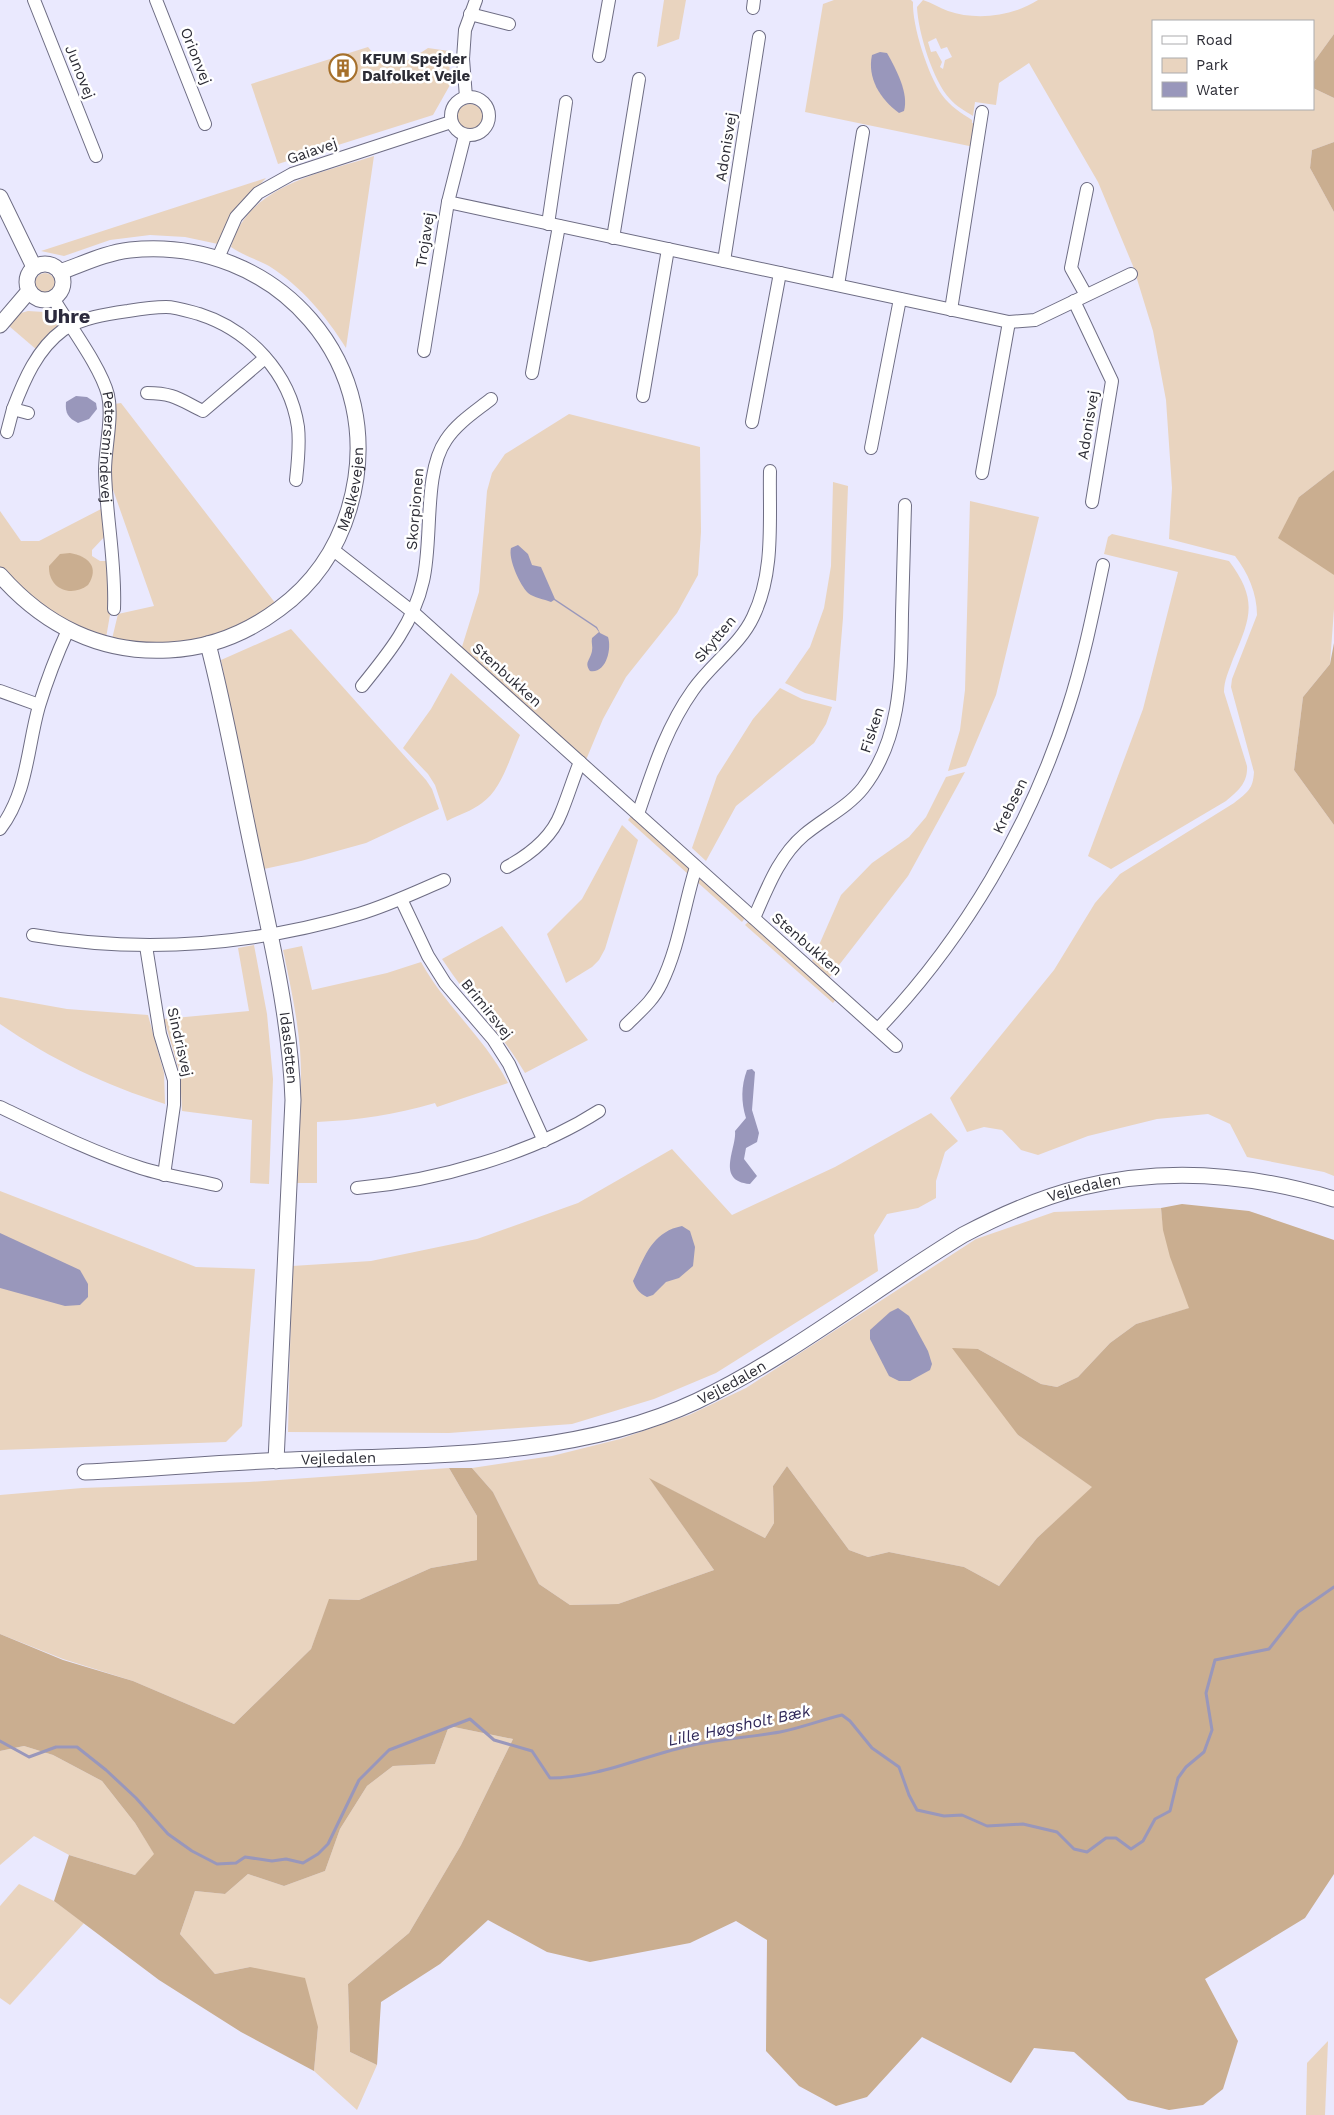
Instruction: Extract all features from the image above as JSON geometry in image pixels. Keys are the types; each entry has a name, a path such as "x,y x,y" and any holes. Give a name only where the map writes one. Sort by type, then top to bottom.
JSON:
{"street":[{"name":"Junovej","path":"34,0 96,156"},
{"name":"Orionvej","path":"156,0 205,124"},
{"path":"466,97 462,59 466,30 476,0"},
{"path":"599,56 609,0"},
{"path":"470,14 508,24"},
{"name":"Adonisvej","path":"724,261 759,37"},
{"path":"613,238 639,79"},
{"path":"466,97 482,101 488,111 489,117 485,128 475,135 465,135 456,130 451,122 452,109 460,100 466,97"},
{"path":"532,373 554,225 566,102"},
{"path":"951,310 982,112"},
{"name":"Gaiavej","path":"218,258 236,217 258,193 292,174 451,122"},
{"path":"838,286 863,132"},
{"name":"Trojavej","path":"424,351 448,202 465,135"},
{"path":"1086,296 1071,268 1087,189"},
{"path":"0,197 34,268"},
{"path":"448,202 1009,322 1035,320 1131,274"},
{"name":"Mælkevejen","path":"0,575 18,595 40,614 68,630 108,644 141,650 175,650 208,644 240,632 284,606 308,582 332,550 354,494 358,464 358,434 347,382 332,350 315,325 295,303 272,284 246,269 218,258 188,250 158,248 127,250 97,257 60,272"},
{"path":"643,396 668,249"},
{"path":"42,264 50,265 60,272 63,280 62,289 53,298 40,300 29,291 27,278 34,268 42,264"},
{"path":"752,422 780,273"},
{"path":"0,324 29,291"},
{"name":"Petersmindevej","path":"53,298 103,379 109,396 105,469 107,516 115,578 114,608"},
{"path":"871,448 900,299"},
{"name":"Adonisvej","path":"1074,301 1112,381 1092,502"},
{"path":"7,432 24,378 42,351 62,331 70,326 116,312 167,307 215,319 240,333 257,347 276,371 291,400 298,426 300,447 296,480"},
{"path":"982,473 1009,322"},
{"path":"147,393 164,393 179,397 203,411 265,358"},
{"name":"Skorpionen","path":"414,613 423,582 429,545 433,473 437,455 446,439 457,426 491,398"},
{"path":"13,409 28,413"},
{"name":"Skytten","path":"638,814 660,750 675,717 694,688 738,639 753,618 768,568 770,471"},
{"name":"Fisken","path":"754,918 785,855 803,836 862,790 876,770 887,745 895,719 900,683 905,504"},
{"name":"Stenbukken","path":"332,550 414,613 896,1046"},
{"name":"Krebsen","path":"878,1029 941,954 982,896 1035,796 1068,709 1090,629 1103,565"},
{"path":"362,686 391,651 414,613"},
{"path":"0,829 15,805 22,788 40,705 68,630"},
{"name":"Idasletten","path":"208,644 270,935 285,1011 291,1058 293,1100 276,1461"},
{"path":"0,691 40,705"},
{"path":"507,867 531,852 547,836 561,815 580,762"},
{"path":"626,1025 648,1003 660,986 672,959 696,867"},
{"path":"33,935 92,944 146,946 201,944 270,935 360,913 401,899 444,880"},
{"name":"Brimirsvej","path":"401,899 428,956 445,983 493,1038 509,1064 544,1141"},
{"name":"Sindrisvej","path":"146,946 160,1034 174,1080 174,1105 164,1175"},
{"path":"0,1107 70,1140 140,1168 164,1175 216,1185"},
{"path":"357,1188 398,1183 504,1156 544,1141 582,1122 599,1111"},
{"name":"Vejledalen","path":"85,1472 489,1451 544,1444 645,1421 695,1402 748,1375 963,1235 1000,1216 1039,1200 1082,1187 1122,1179 1158,1176 1238,1177 1288,1186 1334,1199"}],"green space":[{"path":"664,0 686,0 679,39 657,47"},
{"path":"834,0 911,0 913,2 918,37 931,75 945,99 972,120 972,123 978,124 974,147 805,112 823,4"},
{"path":"923,0 959,14 983,16 1017,10 1038,0 1334,0 1334,34 1314,62 1314,20 1152,20 1152,110 1314,110 1314,88 1334,98 1334,142 1312,150 1310,168 1334,212 1334,470 1299,497 1334,575 1334,609 1330,664 1303,697 1294,770 1334,825 1334,1176 1324,1172 1247,1157 1230,1124 1208,1114 1157,1119 1088,1136 1038,1155 1021,1150 1002,1130 984,1127 967,1132 950,1098 1054,970 1095,903 1120,874 1234,803 1249,790 1254,772 1231,687 1232,679 1257,615 1257,607 1251,584 1235,556 1169,539 1172,488 1166,400 1153,331 1133,266 1098,182 1029,63 999,83 996,105 975,102 973,116 952,102 938,81 923,42 917,7","holes":["936,38 941,49 947,47 952,57 945,60 943,69 940,67 942,62 936,51 931,52 928,42"]},
{"path":"368,47 375,55 390,63 405,61 428,48 449,51 450,85 433,115 278,164 251,84"},
{"path":"470,104 479,108 483,117 479,126 470,130 461,126 457,117 461,108"},
{"path":"374,156 346,348 322,314 292,283 269,266 231,247 240,226 253,209 270,195 310,176"},
{"path":"266,178 233,217 218,244 185,237 150,235 110,240 64,256 41,251"},
{"path":"45,273 52,276 55,283 52,290 45,293 38,290 35,283 38,276"},
{"path":"28,311 44,312 60,328 37,350 9,326 21,313"},
{"path":"121,403 276,604 236,626 198,640 158,644 112,639 118,614 154,606 111,484 114,404"},
{"path":"569,414 700,447 701,532 698,575 677,613 626,677 603,719 586,760 461,650 479,592 487,491 492,473 505,454"},
{"path":"833,482 848,486 843,618 836,701 805,693 785,683 810,647 824,608 831,566"},
{"path":"970,501 1039,517 996,695 966,766 948,771 960,730 965,690"},
{"path":"103,508 106,535 92,550 92,556 100,561 109,561 111,609 106,638 86,632 43,608 0,568 0,511 21,541 39,541"},
{"path":"1112,534 1229,561 1244,587 1249,609 1244,631 1227,676 1224,692 1247,766 1244,782 1226,801 1111,869 1088,856 1143,709 1178,572 1104,554 1108,537"},
{"path":"291,629 426,780 432,789 439,809 366,843 264,869 221,660"},
{"path":"451,673 520,735 495,790 482,803 447,821 435,785 428,774 403,748 431,709"},
{"path":"780,688 802,699 832,707 826,724 814,743 736,806 706,861 692,848 717,776 753,719"},
{"path":"965,772 908,876 829,978 812,961 841,895 872,863 909,837 926,817 946,777"},
{"path":"631,816 689,868 688,874 628,820"},
{"path":"622,825 638,840 605,949 599,960 592,967 566,983 547,934 582,899"},
{"path":"700,877 745,918 742,922 696,881"},
{"path":"749,921 836,999 833,1003 745,925"},
{"path":"502,926 588,1040 525,1073 506,1044 442,959"},
{"path":"254,945 267,1014 273,1079 269,1184 250,1183 252,1120 182,1111 180,1074 164,1019 249,1011 238,948"},
{"path":"302,946 312,990 387,973 421,962 441,993 488,1051 508,1083 437,1107 435,1103 376,1116 317,1122 317,1183 296,1183 301,1066 295,1011 283,950"},
{"path":"0,997 67,1009 148,1015 164,1073 165,1104 100,1080 59,1060 20,1037 0,1024"},
{"path":"931,1113 958,1141 945,1152 936,1181 936,1198 918,1208 887,1214 874,1235 878,1271 716,1373 654,1399 572,1424 449,1433 288,1432 292,1266 371,1261 477,1239 578,1203 672,1149 732,1215 835,1167"},
{"path":"0,1191 196,1267 255,1269 242,1426 226,1442 0,1450"},
{"path":"1161,1208 1168,1247 1190,1308 1136,1324 1110,1343 1078,1377 1057,1387 1041,1384 978,1349 1018,1435 1093,1487 1037,1538 999,1586 964,1567 889,1552 868,1557 849,1550 787,1466 773,1486 774,1523 765,1538 650,1479 714,1570 618,1604 570,1605 539,1584 493,1492 472,1468 552,1456 620,1439 689,1415 746,1388 976,1239 1054,1212"},
{"path":"449,1468 477,1516 477,1560 431,1568 359,1600 330,1599 311,1649 234,1724 133,1681 63,1659 0,1634 0,1495 82,1488 249,1482"},
{"path":"449,1726 513,1739 461,1845 409,1933 348,1984 350,2052 377,2065 357,2110 314,2071 318,2027 250,1967 215,1974 180,1934 195,1891 225,1894 248,1874 284,1886 325,1871 340,1829 367,1786 393,1766 435,1764"},
{"path":"24,1746 53,1755 102,1781 135,1823 155,1855 135,1875 69,1855 34,1836 0,1865 0,1751"},
{"path":"19,1884 54,1901 84,1923 10,2005 0,1998 0,1906"},
{"path":"1328,2041 1325,2115 1306,2115 1307,2063"}],"shaded area":[{"path":"1334,34 1334,98 1314,88 1314,62"},
{"path":"1334,142 1334,212 1310,168 1312,150"},
{"path":"1334,470 1334,575 1278,538 1299,497"},
{"path":"70,553 87,560 93,573 88,585 75,591 68,591 56,586 50,574 49,566 60,554"},
{"path":"1334,643 1334,825 1294,770 1303,697 1330,664"},
{"path":"1182,1204 1249,1211 1334,1240 1334,1874 1305,1918 1205,1979 1238,2041 1223,2089 1203,2105 1169,2110 1128,2100 1074,2052 1034,2048 1011,2083 922,2037 867,2097 836,2106 799,2086 766,2051 767,1940 736,1921 690,1943 590,1962 547,1952 488,1920 440,1964 381,2002 377,2065 350,2052 348,1984 409,1933 461,1845 513,1739 449,1726 435,1764 393,1766 367,1786 340,1829 325,1871 284,1886 248,1874 225,1894 195,1891 180,1934 215,1974 250,1967 305,1978 318,2027 314,2071 241,2032 159,1980 54,1901 69,1855 135,1875 154,1854 135,1823 102,1781 53,1755 24,1746 0,1751 0,1634 63,1660 133,1681 234,1724 311,1649 329,1599 359,1600 431,1568 477,1560 477,1516 449,1468 472,1468 493,1492 539,1584 570,1605 618,1604 714,1570 649,1478 765,1538 774,1523 773,1486 787,1466 849,1550 868,1557 889,1552 964,1567 999,1586 1037,1538 1092,1487 1018,1435 952,1348 978,1349 1041,1384 1057,1387 1078,1377 1110,1343 1136,1324 1189,1308 1170,1257 1163,1230 1161,1208"}],"water":[{"path":"880,52 887,53 898,74 903,89 905,97 904,111 899,113 881,95 873,80 871,72 872,55"},
{"path":"76,396 87,397 96,403 97,409 89,419 78,423 68,415 66,409 66,402"},
{"path":"518,545 528,554 532,565 541,567 555,599 597,627 600,633 608,637 608,654 604,665 600,669 590,671 588,665 592,651 592,638 599,632 596,628 554,600 551,602 528,593 518,578 511,559 511,548"},
{"path":"752,1069 755,1072 752,1110 759,1133 757,1142 746,1148 744,1159 757,1176 750,1184 739,1182 733,1177 730,1163 735,1131 746,1118 743,1106 743,1088 747,1070"},
{"path":"682,1226 690,1231 695,1247 693,1266 679,1278 666,1282 653,1295 647,1297 638,1290 633,1281 646,1254 656,1239 672,1229"},
{"path":"0,1233 80,1270 88,1284 88,1297 80,1305 65,1306 0,1288"},
{"path":"898,1308 909,1316 928,1351 932,1364 930,1370 910,1381 899,1381 889,1376 870,1339 870,1330 890,1312"}],"waterway":[{"name":"Lille Høgsholt Bæk","path":"0,1741 29,1757 56,1747 77,1747 106,1770 136,1798 168,1834 192,1851 217,1864 236,1863 245,1857 272,1861 286,1859 303,1863 318,1854 328,1844 359,1780 389,1750 470,1719 494,1740 532,1751 550,1778 586,1774 675,1749 715,1741 780,1732 842,1715 850,1721 872,1748 899,1767 909,1795 917,1810 944,1816 962,1815 987,1826 1023,1824 1057,1832 1074,1849 1087,1852 1106,1838 1116,1838 1131,1849 1143,1841 1155,1819 1170,1811 1178,1778 1186,1767 1204,1752 1212,1730 1206,1693 1215,1660 1269,1649 1298,1612 1334,1587"}],"place":[{"name":"KFUM Spejder Dalfolket Vejle","path":"343,68"}],"district":[{"name":"Uhre","path":"67,316"}]}
